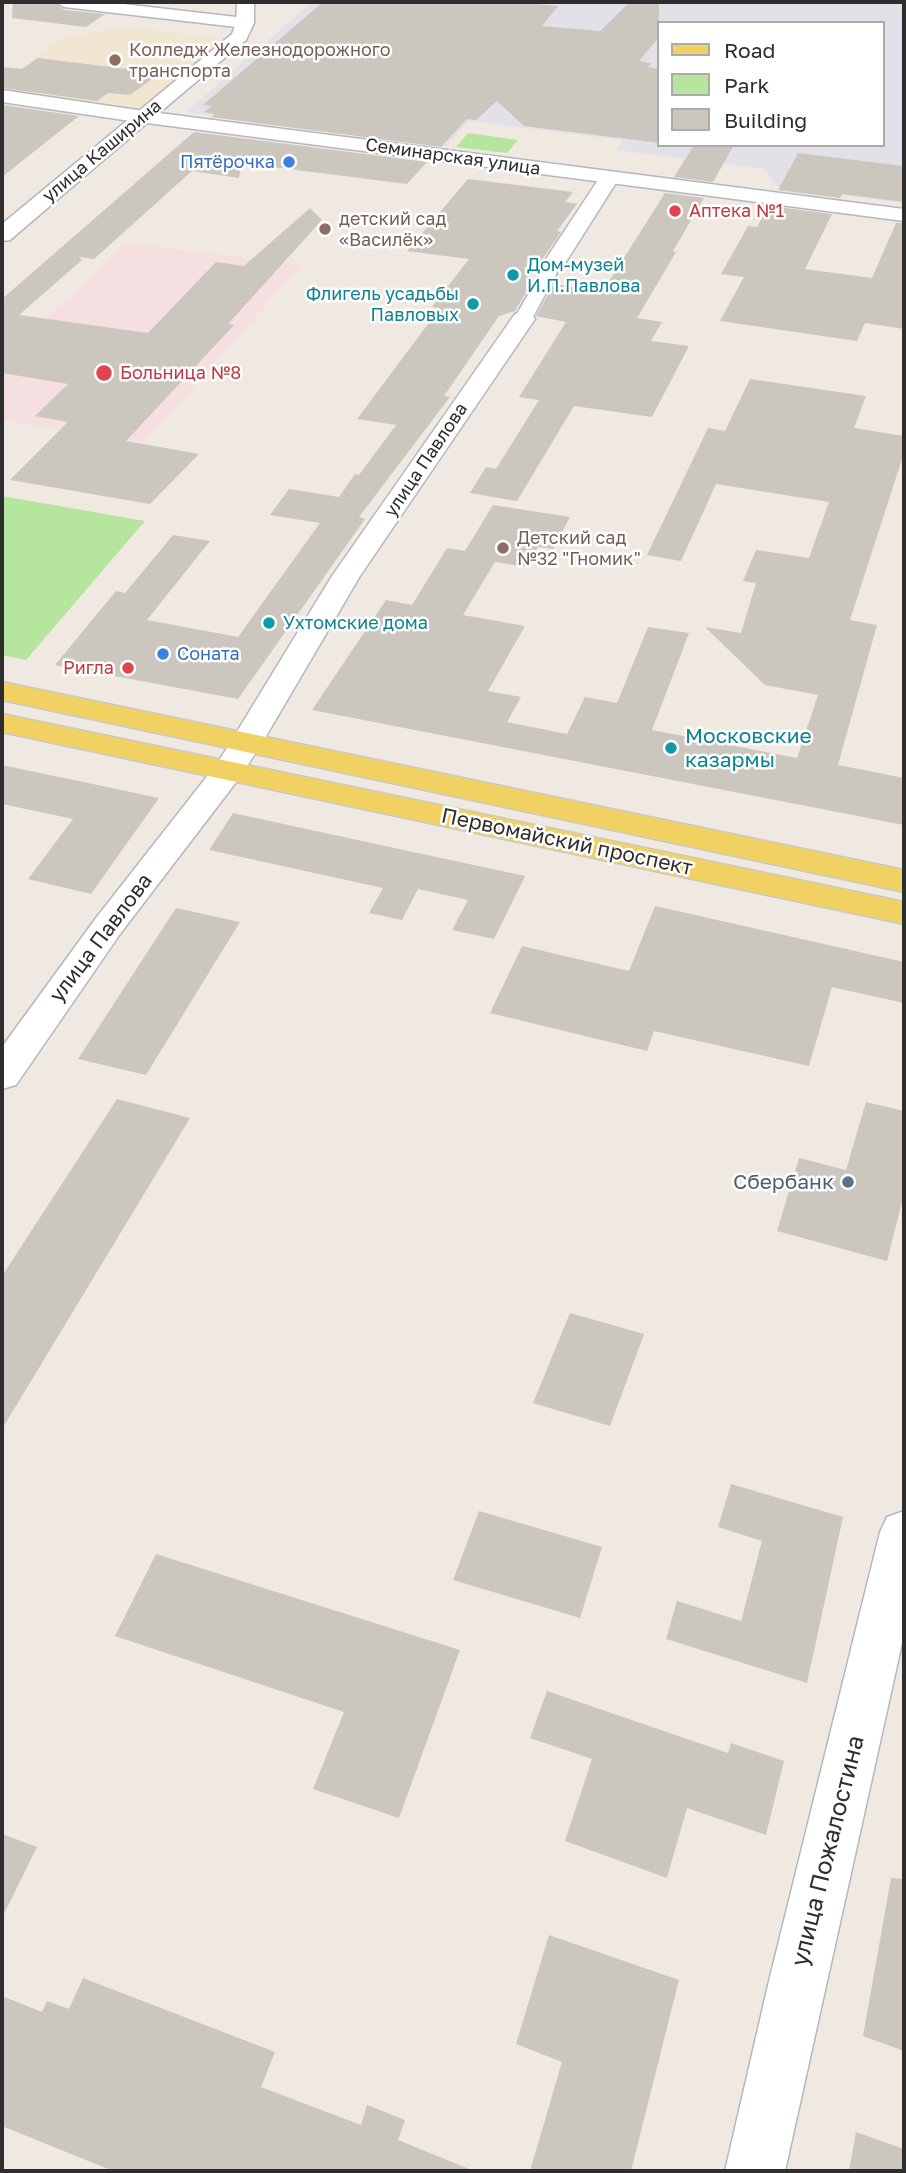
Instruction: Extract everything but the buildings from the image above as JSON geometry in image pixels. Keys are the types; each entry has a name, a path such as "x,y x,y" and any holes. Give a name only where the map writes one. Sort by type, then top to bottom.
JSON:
{"main road":[{"name":"Первомайский проспект","path":"2,691 238,757 904,914"},
{"name":"Первомайский проспект","path":"2,723 238,757 904,881"}],"street":[{"path":"64,2 245,23 245,2"},
{"path":"192,2 202,18"},
{"name":"улица Каширина","path":"2,235 240,36 245,23"},
{"name":"Семинарская улица","path":"2,96 144,117 904,215"},
{"name":"улица Павлова","path":"2,1075 108,926 238,757 346,576 523,319 553,265 609,178"},
{"name":"улица Пожалостина","path":"755,2171 797,1981 904,1532"}],"shaded area":[{"path":"312,2 904,2 904,203 778,187 764,169 616,150 623,140 469,121 446,146 186,112"},
{"name":"Колледж Железнодорожного транспорта","path":"125,27 225,38 137,111 2,94 2,81 64,37"},
{"name":"Больница №8","path":"128,243 301,265 144,443 2,420 2,320 38,325"}],"green space":[{"path":"468,133 518,140 507,153 456,147"},
{"path":"2,496 145,521 26,660 2,655"}],"place":[{"name":"Колледж Железнодорожного транспорта","path":"115,60"},
{"name":"Пятёрочка","path":"289,162"},
{"name":"Аптека №1","path":"675,211"},
{"name":"детский сад «Василёк»","path":"325,229"},
{"name":"Дом-музей И.П.Павлова","path":"513,275"},
{"name":"Флигель усадьбы Павловых","path":"473,304"},
{"name":"Больница №8","path":"104,373"},
{"name":"Детский сад №32 \"Гномик\"","path":"503,548"},
{"name":"Ухтомские дома","path":"269,623"},
{"name":"Соната","path":"163,654"},
{"name":"Ригла","path":"128,668"},
{"name":"Московские казармы","path":"671,748"},
{"name":"Сбербанк","path":"848,1182"}]}
